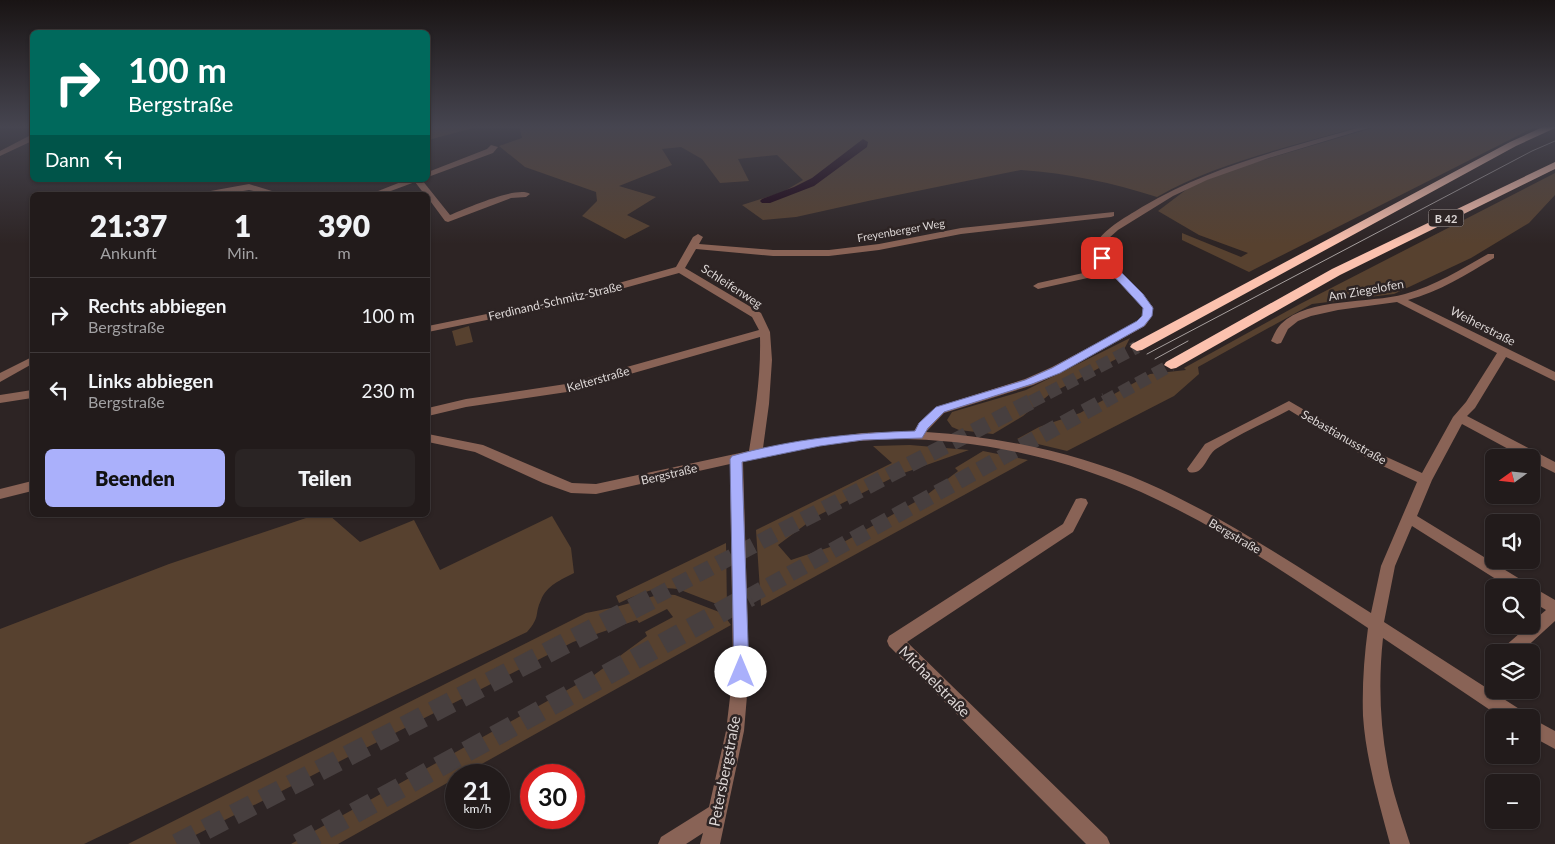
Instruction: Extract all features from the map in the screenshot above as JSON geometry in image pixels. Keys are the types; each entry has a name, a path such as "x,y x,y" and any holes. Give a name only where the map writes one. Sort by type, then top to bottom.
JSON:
{"highway":[{"name":"B 42","path":"1137,347 1473,165"},
{"name":"B 42","path":"1171,365 1336,272 1554,165"}],"street":[{"path":"430,174 453,165"},
{"path":"918,435 923,426 940,410 1028,382 1056,370 1141,324 1147,316 1148,308 1139,296 1102,258 1098,248 1103,236 1184,187 1237,165"},
{"path":"380,192 408,182"},
{"path":"420,182 427,192"},
{"path":"217,192 249,187 269,192"},
{"path":"430,196 448,219 509,196 526,194"},
{"name":"Freyenberger Weg","path":"696,242 773,253 829,253 879,247 961,231 1111,214"},
{"name":"Schleifenweg","path":"696,242 680,269 757,316 765,332"},
{"name":"Am Ziegelofen","path":"1277,341 1284,328 1300,318 1331,308 1398,299 1431,288 1491,256"},
{"name":"Ferdinand-Schmitz-Straße","path":"430,329 566,301 680,269"},
{"path":"1038,286 1112,270"},
{"name":"Weiherstraße","path":"1398,299 1555,378"},
{"path":"755,455 763,404 766,360 765,332"},
{"name":"Kelterstraße","path":"430,412 466,403 567,388 765,332"},
{"path":"1400,844 1381,777 1372,717 1372,663 1376,625 1388,566 1425,480 1459,417 1471,405 1503,352"},
{"path":"0,378 30,361"},
{"path":"0,399 30,394"},
{"name":"Sebastianusstraße","path":"1194,469 1210,447 1289,405 1375,457 1425,480"},
{"path":"1459,417 1555,468"},
{"name":"Bergstraße","path":"430,438 478,448 548,480 571,488 596,489 820,442 855,438 918,435 988,443 1028,451 1119,477 1151,492 1260,551 1504,709"},
{"name":"Petersbergstraße","path":"710,844 735,731 741,672 736,459"},
{"path":"0,494 30,486"},
{"name":"Michaelstraße","path":"1081,503 1068,528 895,641 1100,844"},
{"path":"1408,517 1508,579"},
{"path":"1540,599 1555,608"},
{"path":"1519,644 1555,611"},
{"path":"1540,732 1555,741"},
{"path":"668,844 716,813"}],"shaded area":[{"path":"523,165 671,165 619,186 656,197 627,215 650,226 625,239 582,216 597,201 596,192"},
{"path":"707,165 741,165 749,181 720,183"},
{"path":"788,165 1228,165 1181,184 1157,197 1090,179 1021,170 796,217 763,220 742,205 783,192 803,180"},
{"path":"1245,165 1459,165 1249,272 1182,240 1182,233 1241,257 1248,253 1199,235 1158,211 1191,186"},
{"path":"1555,173 1555,195 1529,223 1471,258 1394,294 1312,304 1198,367 1199,374 1174,396 1067,451 1017,439 1039,427 1080,413 1150,374 1186,370 1184,368 1300,304"},
{"path":"469,326 473,342 456,346 452,331"},
{"path":"1130,338 1120,357 1050,394 1023,416 993,434 959,430 952,427 947,420 952,412 1026,390"},
{"path":"910,445 969,450 898,475 817,516 778,545 791,560 842,543 924,497 958,471 955,468 983,451 1028,460 761,606 756,530 892,463 873,446"},
{"path":"552,516 571,548 574,573 547,590 539,605 537,616 527,632 84,844 0,844 0,629 169,564 309,517 331,517 360,542 414,520 440,570"},
{"path":"726,543 727,608 678,589 669,588 647,592 619,603 616,596"},
{"path":"661,594 675,595 727,615 726,618 731,625 482,764 445,764 445,784 338,844 291,844 594,675 647,636 645,632 673,617 667,609 639,623 637,620 573,642 178,844 128,844 586,613 616,607"}],"waterway":[{"path":"766,201 816,180 834,165"}],"tunnel":[{"path":"1031,402 1137,347"},
{"path":"1104,402 1171,365"},
{"path":"654,597 1034,400"},
{"path":"748,597 1106,400"},
{"path":"177,844 657,596"},
{"path":"298,844 750,596"}],"tram line":[{"path":"1147,354 1505,165"},
{"path":"1155,359 1188,341"}],"route":[{"path":"741,672 736,459 820,442 863,436 918,435 923,426 940,410 1028,382 1056,370 1141,324 1147,316 1148,308 1139,296 1102,258"}]}
